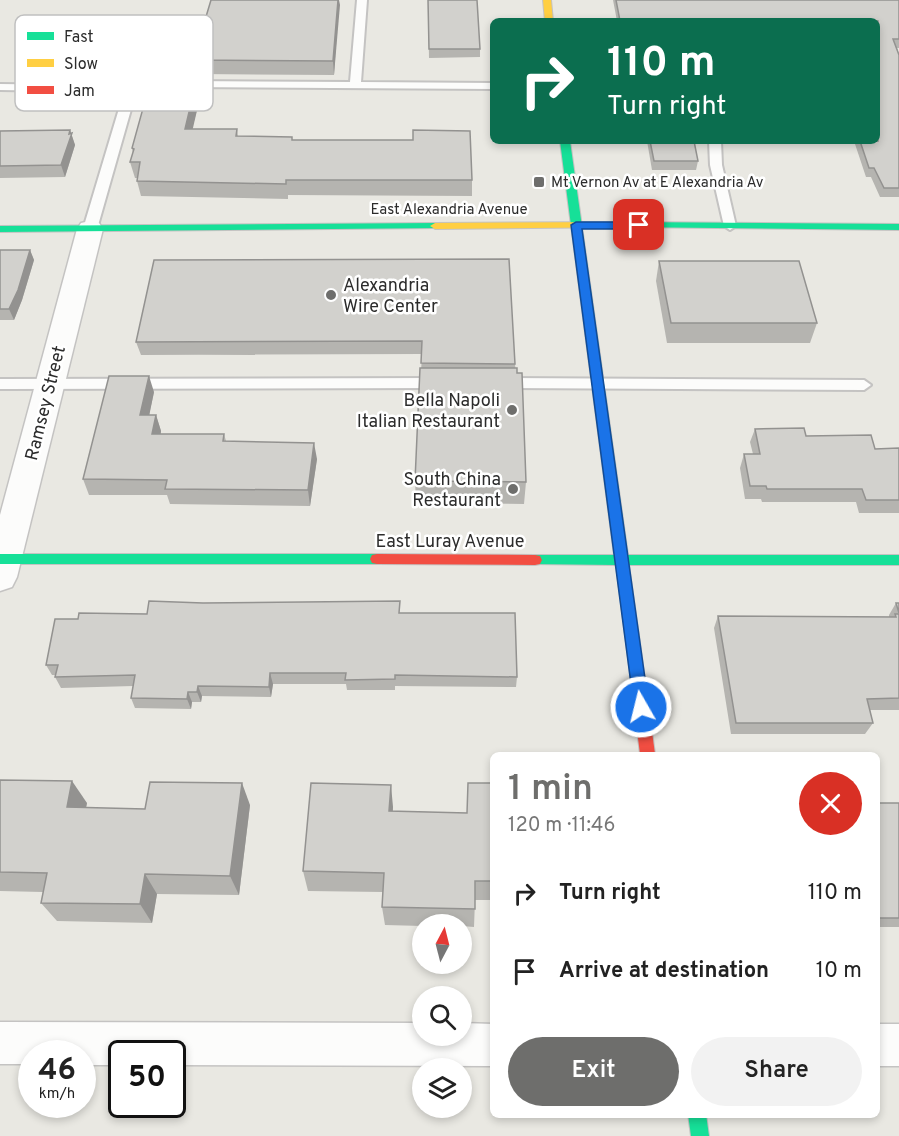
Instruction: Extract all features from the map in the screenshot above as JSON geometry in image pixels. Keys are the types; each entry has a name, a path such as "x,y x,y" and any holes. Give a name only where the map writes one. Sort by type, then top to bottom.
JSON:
{"street":[{"path":"547,0 549,18"},
{"path":"565,144 648,752"},
{"name":"East Alexandria Avenue","path":"0,229 576,225 899,227"},
{"name":"Ramsey Street","path":"2,564 90,229"},
{"name":"East Luray Avenue","path":"2,564 899,560"},
{"path":"0,1043 490,1045"},
{"path":"880,1045 899,1045"},
{"path":"698,1118 700,1136"}],"lane":[{"path":"355,86 362,0"},
{"path":"213,84 490,86"},
{"path":"0,87 15,87"},
{"path":"90,229 123,111"},
{"path":"715,144 716,165 730,226"},
{"path":"0,384 453,383"},
{"path":"487,383 864,385"}],"building":[{"path":"211,0 338,0 333,61 213,60 213,15 206,15"},
{"path":"428,0 477,0 480,49 429,49"},
{"path":"616,0 899,0 899,39 893,39 899,55 899,188 884,188 874,168 869,168 861,144 880,144 880,18 619,18"},
{"path":"142,111 189,111 185,129 237,129 236,136 292,137 292,140 413,140 413,130 470,131 472,180 286,180 286,184 137,181 140,162 130,162 134,149 132,148"},
{"path":"70,130 69,134 72,133 61,165 0,166 0,131"},
{"path":"651,144 695,144 698,161 654,161"},
{"path":"0,250 30,250 18,290 9,309 0,309"},
{"name":"Alexandria Wire Center","path":"509,259 515,364 421,363 422,341 136,342 154,260"},
{"path":"659,261 799,261 817,323 671,323"},
{"path":"420,368 517,368 517,373 522,373 526,482 415,481"},
{"path":"109,376 149,376 140,415 156,415 152,434 224,434 223,441 314,443 308,490 165,489 167,480 83,479"},
{"path":"804,428 806,436 871,435 875,449 899,448 899,500 866,500 862,489 767,489 766,486 750,486 744,454 760,454 755,429"},
{"path":"149,601 203,603 400,601 399,613 515,613 517,677 395,675 395,679 345,680 346,673 270,673 269,687 198,686 197,692 188,692 187,699 131,698 135,675 55,677 58,665 46,665 55,619 78,619 79,613 147,614"},
{"path":"895,614 899,614 899,698 867,699 873,723 736,723 718,616 896,617"},
{"path":"0,780 72,781 67,807 145,809 150,782 242,783 230,876 145,874 140,904 41,903 47,873 0,872"},
{"path":"311,783 391,785 389,811 467,813 468,783 490,783 490,881 475,881 475,909 382,907 384,873 303,871"},
{"path":"880,803 899,803 899,918 880,918"}],"traffic: fast":[{"path":"565,144 634,650"},
{"path":"626,225 899,227"},
{"path":"0,229 435,226"},
{"path":"0,559 377,559"},
{"path":"535,560 899,560"},
{"path":"698,1118 700,1136"}],"traffic: slow":[{"path":"547,0 549,18"},
{"path":"435,226 626,225"}],"traffic: jam":[{"path":"377,559 535,560"},
{"path":"634,650 648,752"}],"place":[{"name":"Mt Vernon Av at E Alexandria Av","path":"539,182"},
{"name":"Alexandria Wire Center","path":"331,295"},
{"name":"Bella Napoli Italian Restaurant","path":"512,410"},
{"name":"South China Restaurant","path":"513,489"}],"route":[{"path":"639,225 576,225 641,707"}]}
